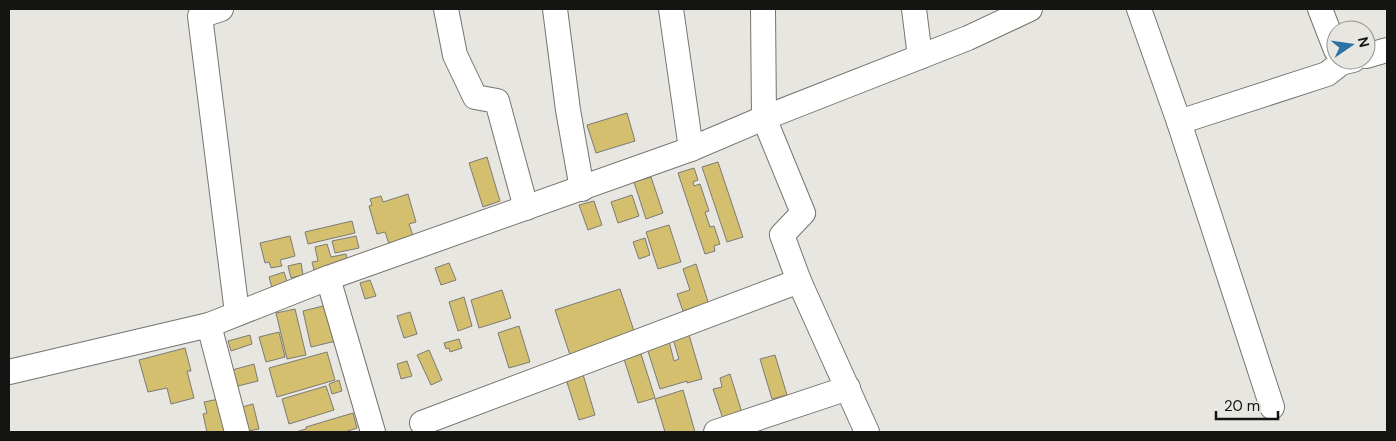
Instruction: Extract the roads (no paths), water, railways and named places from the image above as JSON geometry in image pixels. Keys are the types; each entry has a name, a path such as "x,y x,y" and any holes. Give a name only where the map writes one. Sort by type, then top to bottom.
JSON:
{"street":[{"path":"221,9 200,16 237,313"},
{"path":"446,9 454,55 475,97 497,101 526,208"},
{"path":"555,9 568,110 582,189"},
{"path":"671,9 691,149"},
{"path":"763,9 764,118 803,213 782,235 799,281 867,432"},
{"path":"914,9 920,57"},
{"path":"9,372 209,325 328,278 691,149 764,118 968,38 1030,9"},
{"path":"1140,9 1272,407"},
{"path":"1320,9 1326,22"},
{"path":"1179,122 1327,74 1331,70"},
{"path":"328,278 373,432"},
{"path":"422,423 799,281"},
{"path":"209,325 237,432"},
{"path":"716,432 848,388"}]}
